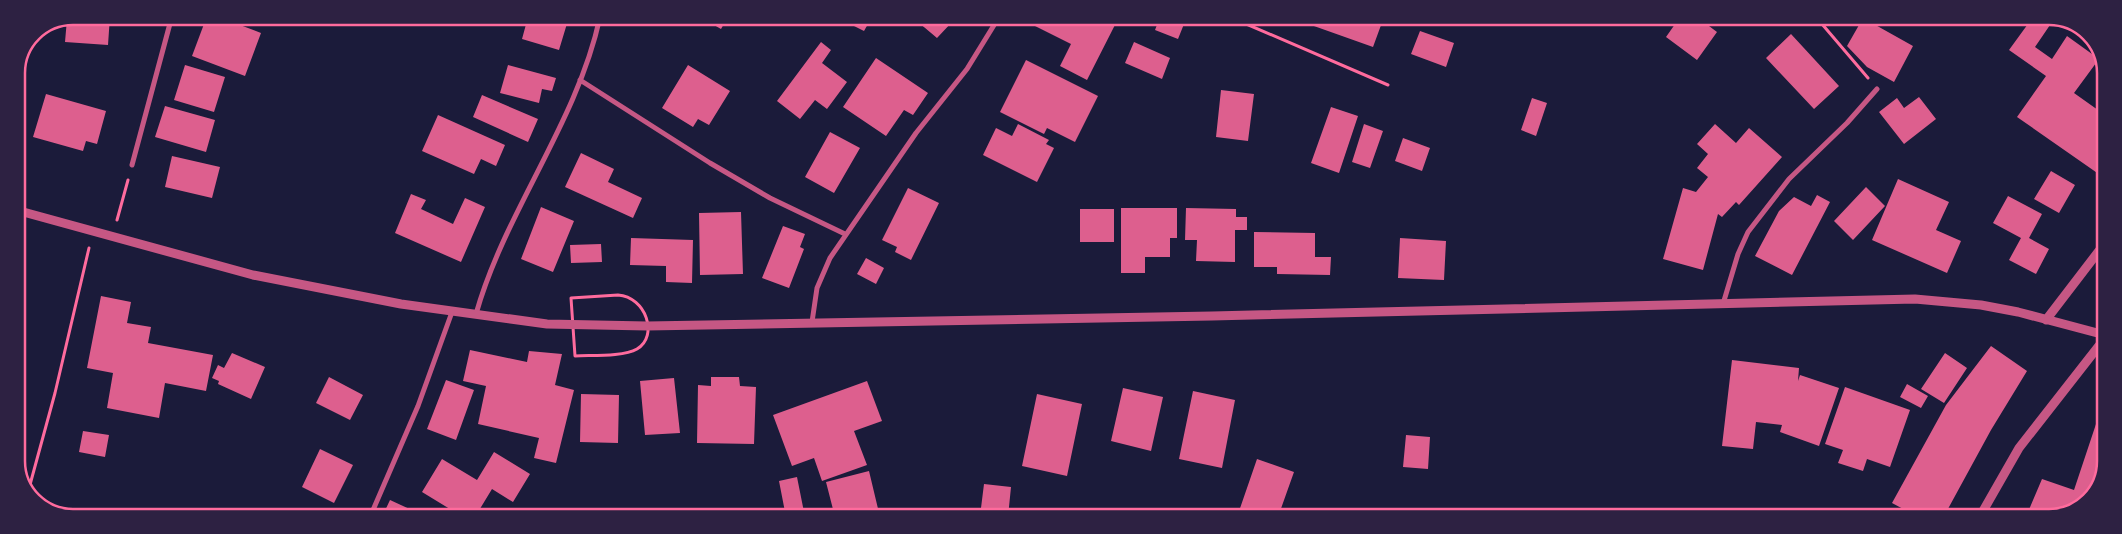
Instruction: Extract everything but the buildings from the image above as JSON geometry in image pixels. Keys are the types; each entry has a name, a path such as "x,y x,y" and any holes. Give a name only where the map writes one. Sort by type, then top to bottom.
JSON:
{"street":[{"path":"132,165 170,25"},
{"path":"476,315 492,265 580,80 595,40 598,25"},
{"path":"812,322 817,288 822,273 845,234 916,133 967,69 994,25"},
{"path":"580,80 710,163 770,198 845,234"},
{"path":"1723,304 1738,254 1748,232 1789,179 1847,123 1877,89"},
{"path":"25,213 93,233 253,275 401,304 547,324 586,326 1222,316 1915,299 1981,305 2046,320 2097,335"},
{"path":"2046,320 2097,253"},
{"path":"373,509 418,406 452,312"},
{"path":"1984,509 2020,448 2097,347"}],"path":[{"path":"1249,25 1388,85"},
{"path":"1823,25 1877,89"},
{"path":"112,238 132,165"},
{"path":"31,482 55,393 93,233"},
{"path":"571,298 618,295"},
{"path":"575,356 622,353"}]}
